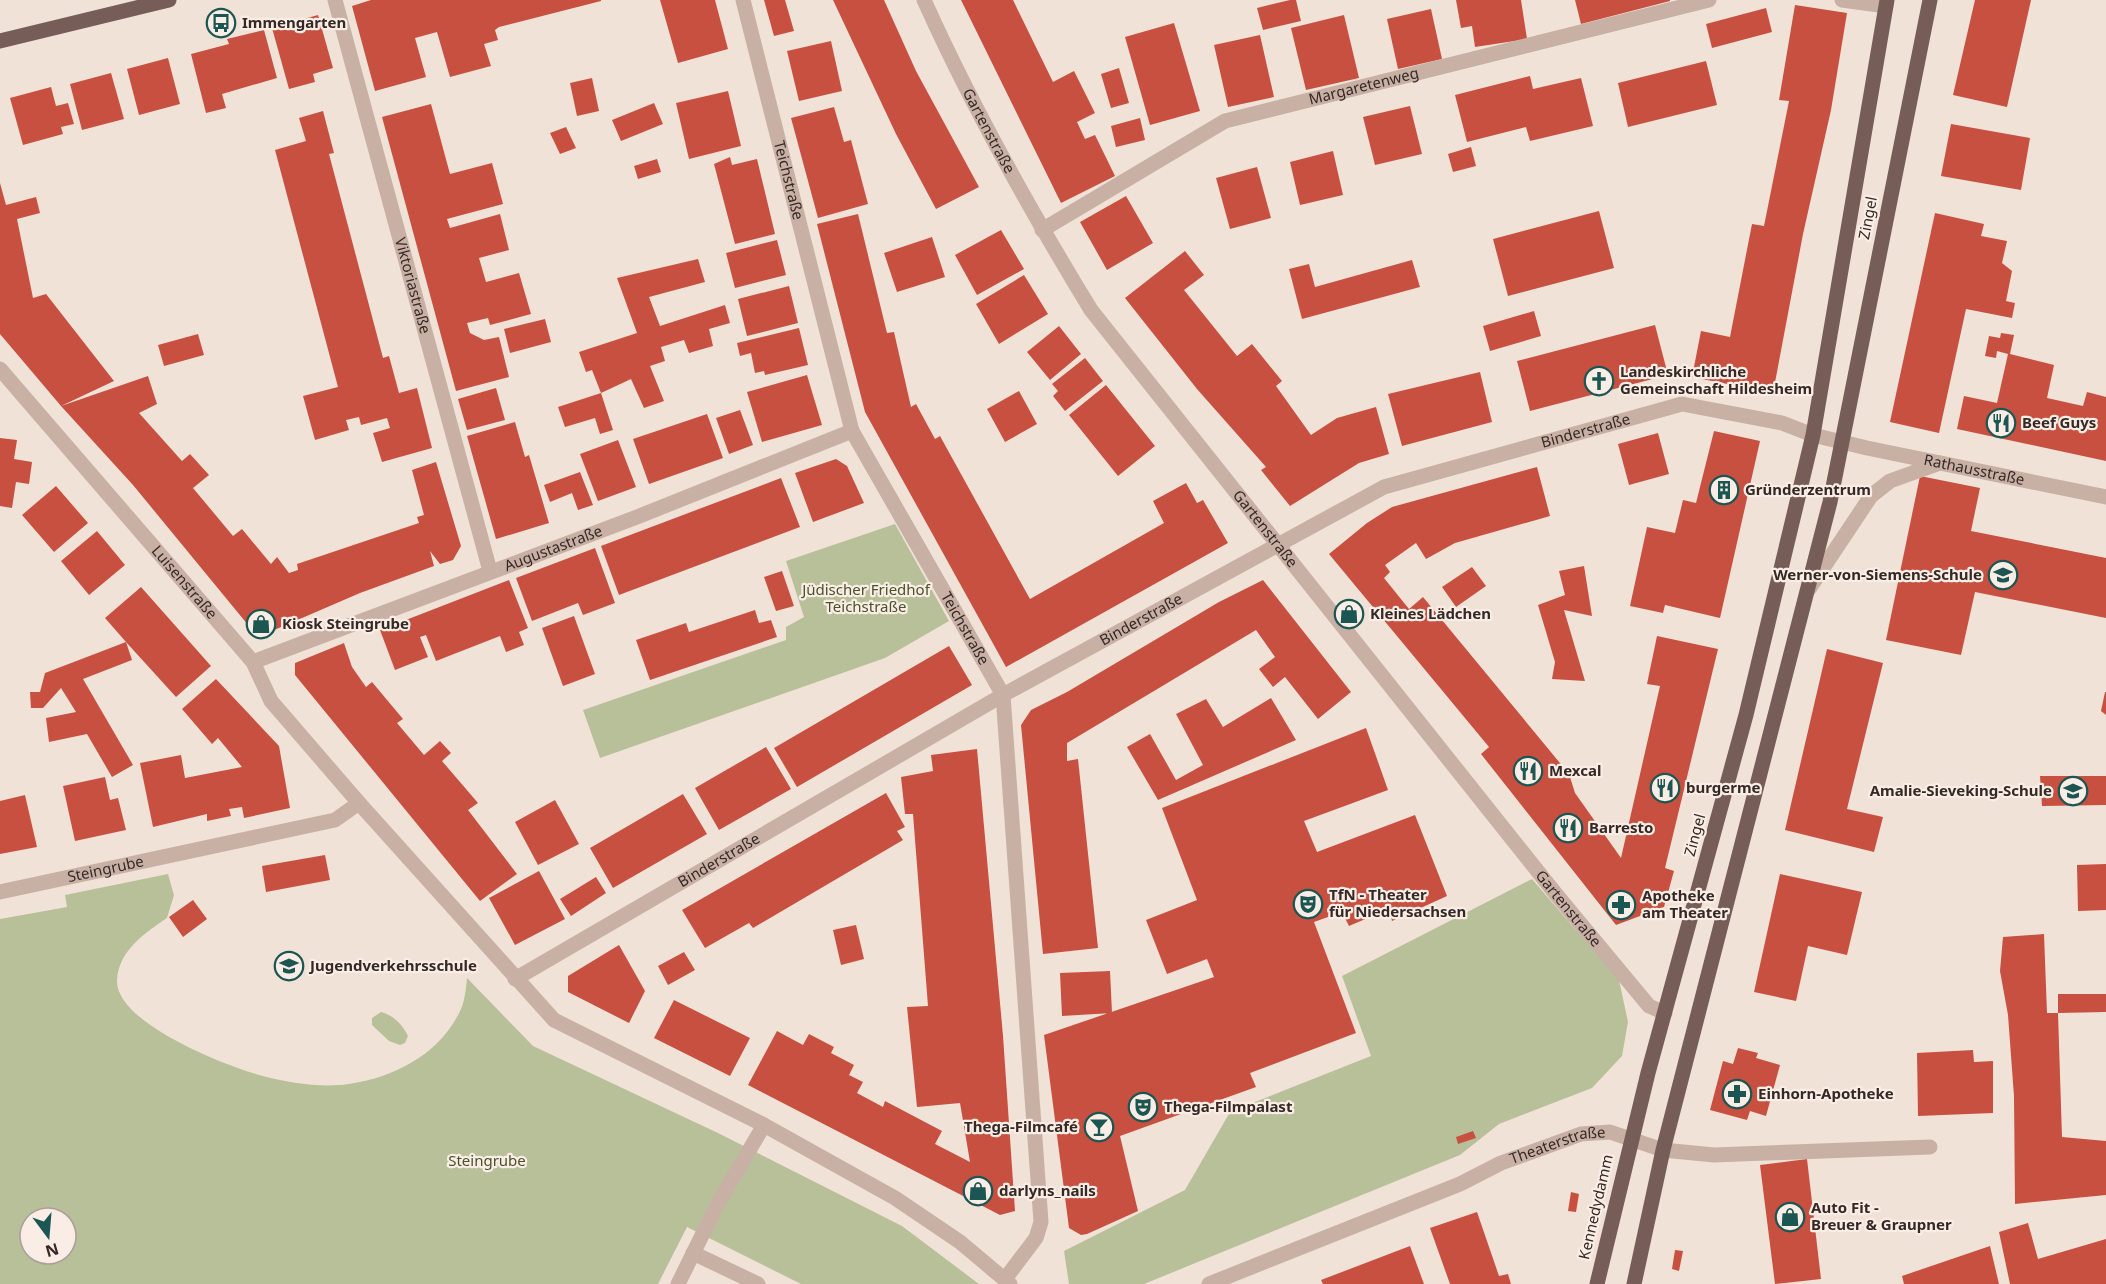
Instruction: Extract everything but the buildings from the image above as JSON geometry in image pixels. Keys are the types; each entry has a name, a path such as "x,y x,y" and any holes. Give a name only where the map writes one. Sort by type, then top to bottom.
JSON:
{"main road":[{"path":"0,41 169,0"},
{"name":"Zingel","path":"1663,1150 1807,592 1843,443 1930,0"},
{"name":"Zingel","path":"1631,1138 1746,715 1813,435 1887,3"},
{"name":"Kennedydamm","path":"1597,1284 1631,1138"},
{"path":"1634,1284 1663,1150"}],"street":[{"name":"Viktoriastraße","path":"335,0 490,572"},
{"name":"Teichstraße","path":"743,0 852,431 1003,695 1041,1222 1036,1238 1007,1281"},
{"name":"Gartenstraße","path":"924,0 950,57 1042,230 1090,310 1280,545 1555,893 1649,1006 1665,1013"},
{"name":"Margaretenweg","path":"1042,230 1225,121 1709,0"},
{"path":"1842,0 1887,3"},
{"name":"Luisenstraße","path":"0,369 253,662 271,701 359,803"},
{"name":"Binderstraße","path":"515,979 1003,695 1384,487 1682,404 1782,423 1813,435"},
{"name":"Augustastraße","path":"253,662 637,517 852,431"},
{"path":"1813,435 1843,443"},
{"name":"Rathausstraße","path":"1843,443 2106,497"},
{"name":"Zingel","path":"1807,592 1871,496 1890,481 1940,463"},
{"path":"359,803 554,1020 764,1125 895,1198 960,1242 1007,1281"},
{"name":"Steingrube","path":"0,892 335,820 359,803"},
{"path":"678,1284 717,1205 764,1125"},
{"name":"Theaterstraße","path":"1209,1284 1450,1188 1501,1163 1581,1134 1610,1132 1663,1150 1714,1155 1930,1148"},
{"path":"693,1253 758,1284"}],"green space":[{"name":"Jüdischer Friedhof Teichstraße","path":"895,524 949,621 885,658 600,758 583,710 786,640 786,627 804,617 786,561"},
{"name":"Steingrube","path":"168,874 174,895 167,918 142,936 128,951 119,969 117,980 121,996 134,1012 176,1041 247,1071 295,1083 328,1085 366,1081 384,1076 415,1060 442,1038 452,1025 461,1009 467,978 533,1046 718,1133 902,1226 979,1284 801,1284 687,1227 658,1284 0,1284 0,919 67,907 65,895"},
{"path":"1532,879 1619,980 1628,1022 1622,1056 1592,1088 1499,1124 1460,1155 1144,1284 1069,1284 1064,1251 1185,1190 1230,1112 1371,1056 1342,976"},
{"path":"381,1012 393,1018 403,1028 408,1036 405,1043 400,1045 389,1041 372,1025 372,1018"}],"place":[{"name":"Immengarten","path":"221,23"},
{"name":"Landeskirchliche Gemeinschaft Hildesheim","path":"1599,381"},
{"name":"Beef Guys","path":"2001,423"},
{"name":"Gründerzentrum","path":"1724,490"},
{"name":"Werner-von-Siemens-Schule","path":"2003,575"},
{"name":"Kleines Lädchen","path":"1349,614"},
{"name":"Kiosk Steingrube","path":"261,624"},
{"name":"Mexcal","path":"1528,771"},
{"name":"burgerme","path":"1665,788"},
{"name":"Amalie-Sieveking-Schule","path":"2073,791"},
{"name":"Barresto","path":"1568,828"},
{"name":"TfN - Theater für Niedersachsen","path":"1308,904"},
{"name":"Apotheke am Theater","path":"1621,905"},
{"name":"Jugendverkehrsschule","path":"289,966"},
{"name":"Einhorn-Apotheke","path":"1737,1094"},
{"name":"Thega-Filmpalast","path":"1143,1107"},
{"name":"Thega-Filmcafé","path":"1099,1127"},
{"name":"darlyns_nails","path":"978,1191"},
{"name":"Auto Fit - Breuer & Graupner","path":"1790,1217"}]}
